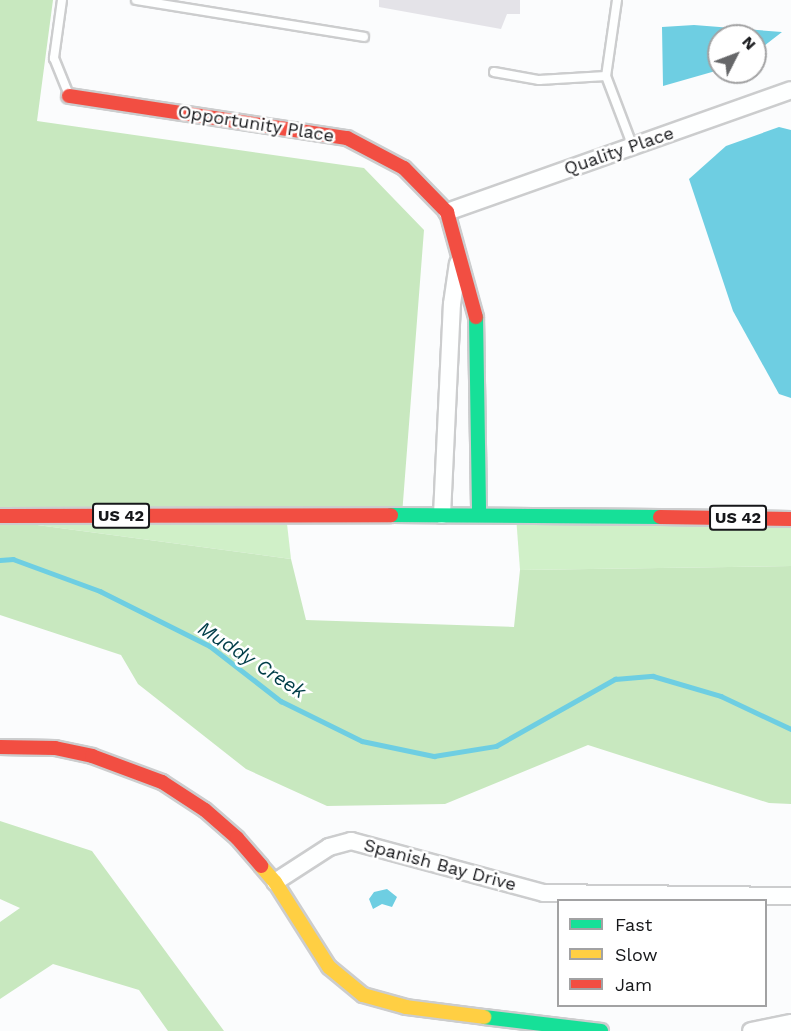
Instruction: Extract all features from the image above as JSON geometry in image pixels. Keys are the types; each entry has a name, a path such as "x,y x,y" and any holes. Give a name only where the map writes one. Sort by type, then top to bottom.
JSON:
{"street":[{"name":"Quality Place","path":"447,212 791,90"},
{"name":"Opportunity Place","path":"69,96 347,138 404,168 447,212 478,325 479,515"},
{"name":"Opportunity Place","path":"442,515 452,304 459,254"},
{"name":"US 42","path":"0,516 479,515 791,519"},
{"path":"0,747 55,748 92,756 162,782 205,810 229,831 274,882 329,967 363,994 406,1007 601,1031"},
{"name":"Spanish Bay Drive","path":"274,882 329,847 351,841 544,894 791,896"},
{"path":"751,1031 791,1023"}],"lane":[{"path":"62,0 54,58 69,96"},
{"path":"136,0 364,37"},
{"path":"617,0 606,76 633,147"},
{"path":"494,72 539,80 606,76"}],"green space":[{"path":"0,0 53,0 37,121 364,168 424,230 402,515 0,515"},
{"path":"286,515 291,559 0,520"},
{"path":"516,516 791,519 791,566 520,570"},
{"path":"0,520 291,559 306,620 514,627 520,570 791,566 791,804 769,803 588,745 445,804 327,806 246,769 138,684 121,655 0,615"},
{"path":"0,821 92,851 224,1031 168,1031 139,990 53,964 0,999 0,922 20,908 0,899"}],"water":[{"path":"707,26 707,73 663,86 662,27"},
{"path":"767,31 782,32 767,44"},
{"path":"779,127 791,130 791,398 779,394 733,311 689,179 726,146"},
{"path":"387,889 397,897 392,907 382,904 373,909 369,899 374,892"}],"building":[{"path":"379,0 520,0 520,14 507,14 501,29 379,7"}],"waterway":[{"name":"Muddy Creek","path":"0,560 13,559 100,591 210,646 281,701 362,741 434,756 496,746 615,679 653,676 721,696 791,729"}],"traffic: fast":[{"path":"476,317 479,515"},
{"path":"391,515 660,517"},
{"path":"484,1017 601,1031"}],"traffic: slow":[{"path":"261,866 275,882 329,967 363,995 406,1007 484,1017"}],"traffic: jam":[{"path":"69,96 347,138 404,168 447,212 476,317"},
{"path":"0,516 391,515"},
{"path":"660,517 791,519"},
{"path":"0,747 55,748 92,756 162,782 205,810 237,838 261,866"}]}
